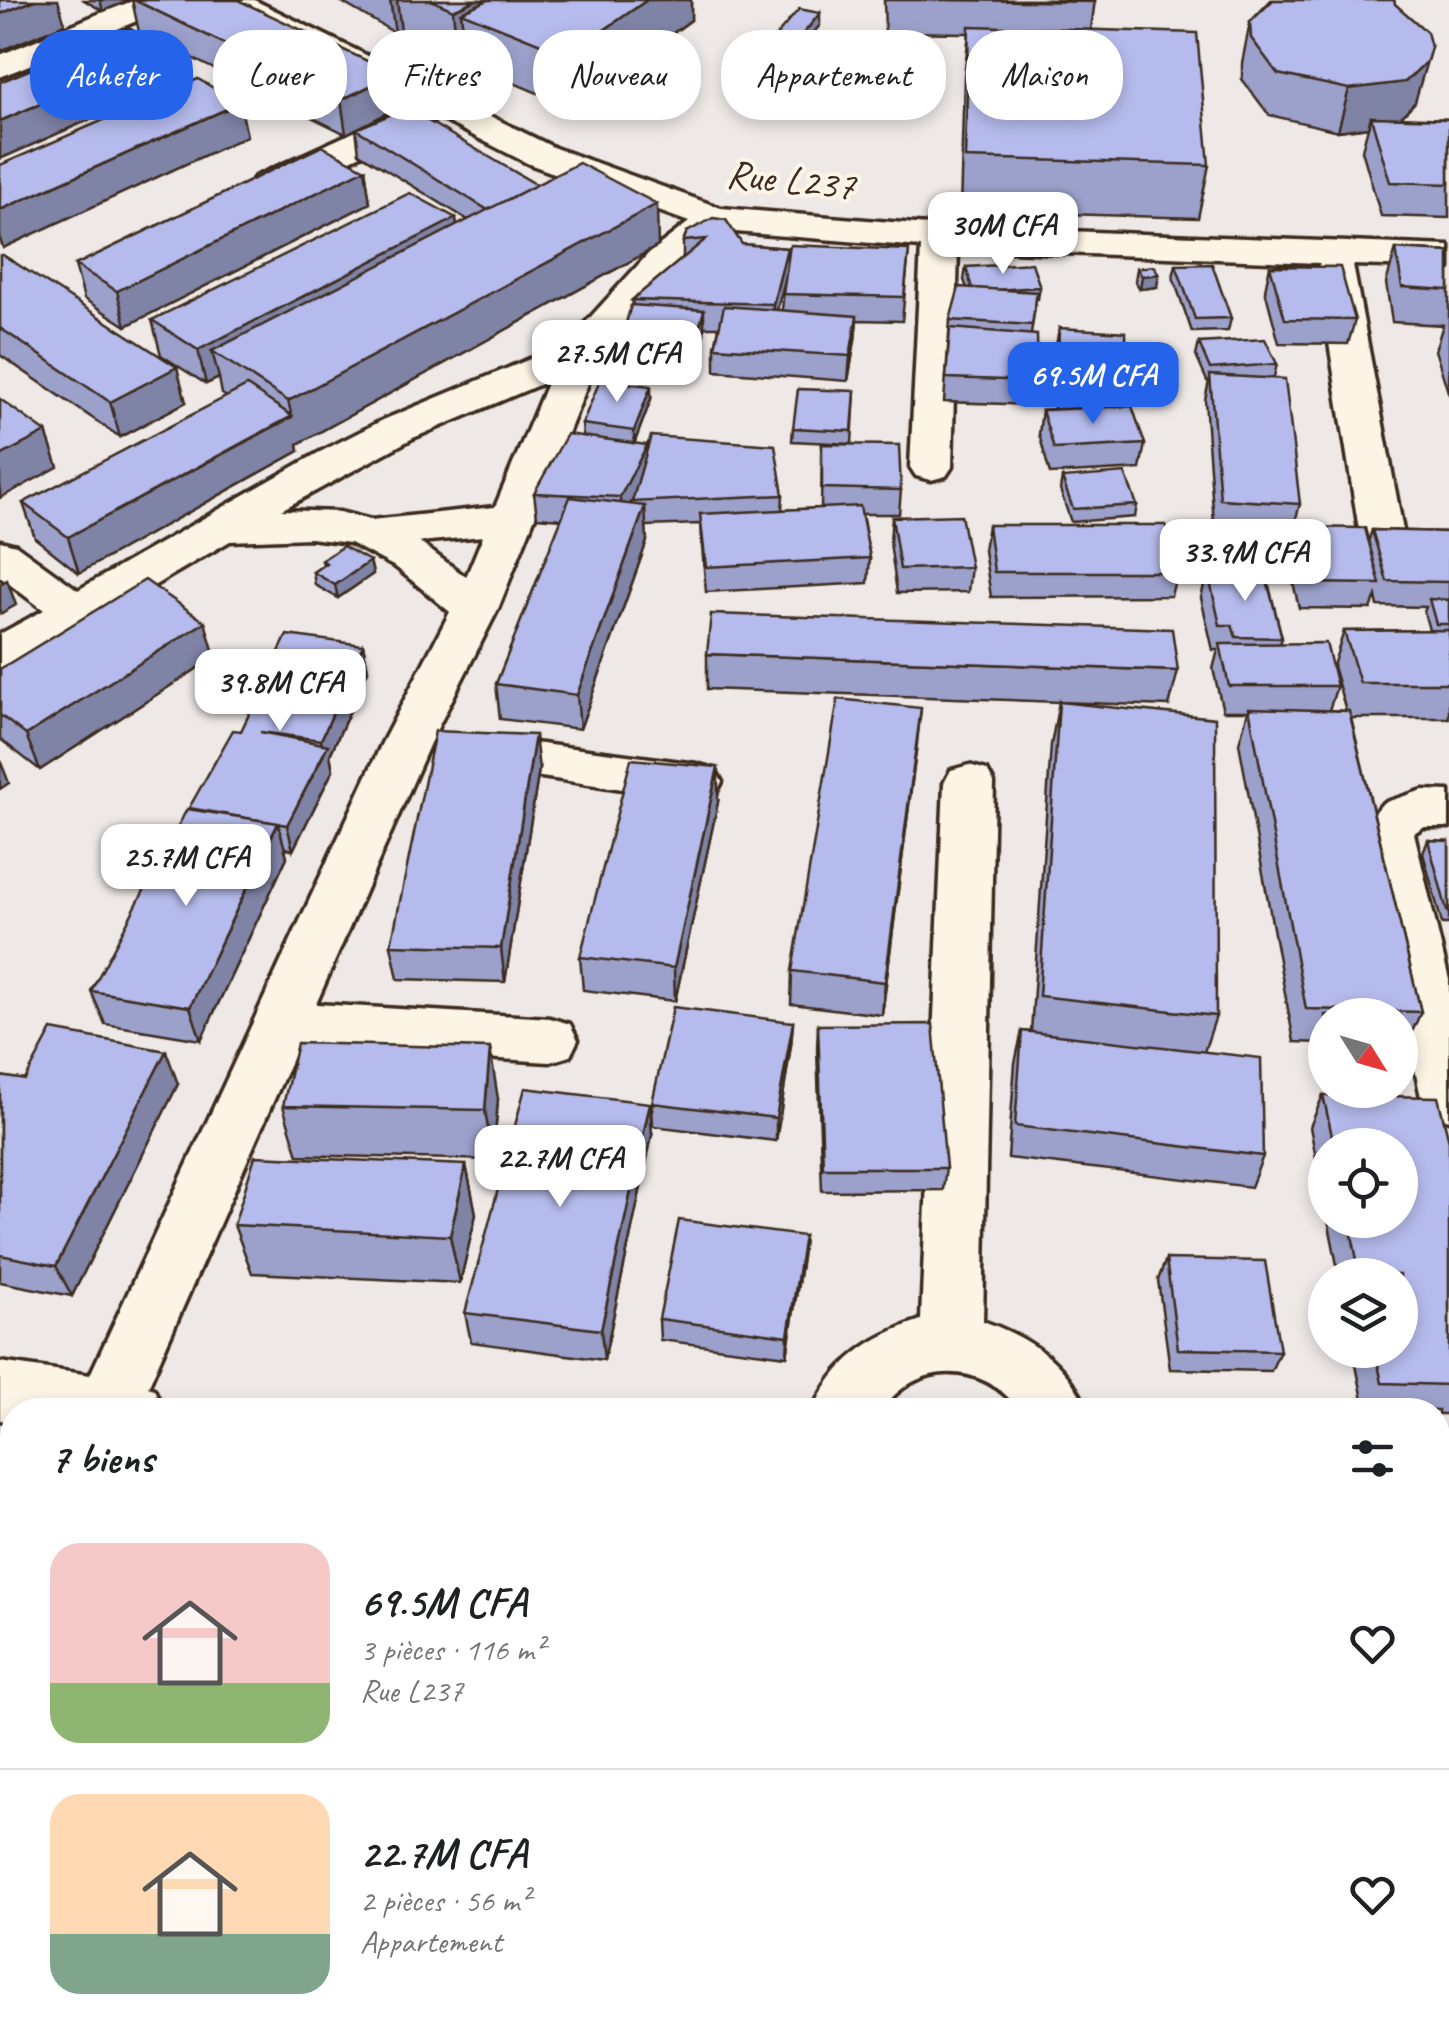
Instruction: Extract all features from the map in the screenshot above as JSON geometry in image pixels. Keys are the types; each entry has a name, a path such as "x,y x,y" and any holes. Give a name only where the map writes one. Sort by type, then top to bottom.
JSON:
{"street":[{"path":"0,67 160,0"},
{"name":"Rue L237","path":"228,0 367,71"},
{"path":"242,196 409,120"},
{"name":"Rue L237","path":"466,120 542,156 716,219 940,237 1334,256 1449,257"},
{"path":"112,1398 406,743 475,609 580,352 651,272 716,219"},
{"path":"931,468 940,237"},
{"path":"1334,256 1382,536"},
{"path":"0,655 334,462 398,429 580,352"},
{"path":"334,462 359,528 402,548 475,609"},
{"path":"222,528 359,528 514,519"},
{"path":"0,555 76,612"},
{"path":"406,743 698,782"},
{"path":"951,1344 969,782"},
{"path":"1449,809 1420,807 1400,814 1387,828 1449,1097"},
{"path":"279,1024 550,1040"},
{"path":"852,1398 860,1383 884,1360 916,1348 951,1344 986,1350 1019,1366 1049,1398"},
{"path":"0,1391 42,1398"}],"building":[{"path":"0,0 35,0 0,14"},
{"path":"134,0 238,0 302,30 213,30 213,38"},
{"path":"431,0 476,0 453,10"},
{"path":"488,0 647,0 604,30 533,30 533,41 461,12"},
{"path":"949,0 1095,0 1095,2"},
{"path":"1273,0 1394,0 1427,32 1431,47 1427,61 1405,82 1349,89 1278,74 1251,38 1250,22"},
{"path":"799,9 820,13 806,30 781,30"},
{"path":"969,26 1099,30 969,30"},
{"path":"1123,31 1197,33 1209,165 965,158 966,120 1123,120"},
{"path":"347,51 367,61 367,87 347,97"},
{"path":"30,69 30,108 0,121 0,82"},
{"path":"198,79 213,88 213,115 0,210 0,165 104,120 193,120 193,81"},
{"path":"1371,117 1449,119 1449,184 1390,182"},
{"path":"377,120 426,120 537,185 488,210 356,129"},
{"path":"322,146 365,169 117,291 75,265"},
{"path":"579,163 657,204 288,401 212,351"},
{"path":"410,193 456,218 198,350 152,320"},
{"path":"713,218 726,220 742,244 787,248 773,304 632,300 706,239 683,241 687,232"},
{"path":"790,245 909,250 904,297 783,294"},
{"path":"1396,249 1449,252 1449,290 1402,287"},
{"path":"3,255 177,367 110,402 0,328"},
{"path":"1032,263 1040,287 972,288 966,267"},
{"path":"1212,264 1231,318 1195,319 1176,265"},
{"path":"1154,266 1159,274 1142,276 1137,268"},
{"path":"1270,266 1340,267 1355,320 1285,319"},
{"path":"959,287 1037,292 1032,325 950,320"},
{"path":"631,305 704,310 694,347 621,341"},
{"path":"724,306 857,316 850,356 715,347"},
{"path":"950,328 1037,335 1038,381 946,378"},
{"path":"1059,328 1126,332 1127,391 1057,386"},
{"path":"1265,339 1277,364 1210,369 1199,343"},
{"path":"1210,375 1285,379 1300,504 1220,499"},
{"path":"600,380 651,386 634,431 582,424"},
{"path":"247,386 292,416 68,537 23,503"},
{"path":"798,389 855,391 852,431 793,428"},
{"path":"0,399 46,432 0,456"},
{"path":"1132,406 1145,444 1054,449 1042,410"},
{"path":"567,434 647,445 620,497 534,493"},
{"path":"651,436 775,445 783,495 632,502"},
{"path":"822,444 899,445 901,490 822,488"},
{"path":"1125,473 1137,505 1073,509 1062,478"},
{"path":"570,497 645,506 577,695 496,684"},
{"path":"860,506 870,558 706,567 700,514"},
{"path":"961,515 971,567 900,569 892,517"},
{"path":"988,525 1166,525 1177,572 994,572"},
{"path":"1255,525 1270,572 1212,573 1199,526"},
{"path":"1293,527 1365,528 1380,584 1306,583"},
{"path":"1372,530 1449,532 1449,582 1387,581"},
{"path":"343,546 370,561 335,585 313,572 326,563 322,560"},
{"path":"1208,573 1265,573 1282,638 1236,637 1232,625 1220,625"},
{"path":"145,580 205,622 26,735 0,715 0,669"},
{"path":"1429,599 1449,600 1449,624 1436,624"},
{"path":"711,614 1172,629 1178,671 707,654"},
{"path":"1449,630 1449,683 1360,683 1344,631"},
{"path":"287,635 363,645 321,740 260,732 328,745 287,825 189,808 233,730 241,731"},
{"path":"1326,643 1337,686 1229,686 1220,644"},
{"path":"838,699 921,708 885,982 792,971"},
{"path":"1059,702 1215,718 1216,1016 1039,996"},
{"path":"1249,708 1349,711 1418,998 1308,998 1306,1009"},
{"path":"435,731 535,735 501,948 391,945"},
{"path":"631,759 718,767 674,968 580,957"},
{"path":"187,809 278,823 190,1007 91,991"},
{"path":"1428,840 1449,841 1449,911 1447,911"},
{"path":"673,1007 793,1022 776,1118 652,1103"},
{"path":"933,1024 946,1168 823,1168 818,1025"},
{"path":"52,1030 166,1051 56,1266 0,1255 0,1076 25,1080"},
{"path":"1022,1031 1261,1058 1263,1156 1015,1126"},
{"path":"297,1043 490,1048 485,1110 283,1106"},
{"path":"525,1088 650,1103 601,1330 465,1313"},
{"path":"1418,1097 1438,1097 1449,1141 1449,1385 1382,1383 1379,1368 1418,1368 1418,1258 1357,1258 1353,1238 1418,1238 1418,1128 1330,1128 1326,1108 1418,1108"},
{"path":"255,1156 466,1165 450,1236 234,1225"},
{"path":"679,1220 804,1236 788,1336 659,1319"},
{"path":"1166,1259 1265,1261 1280,1351 1178,1349"}]}
